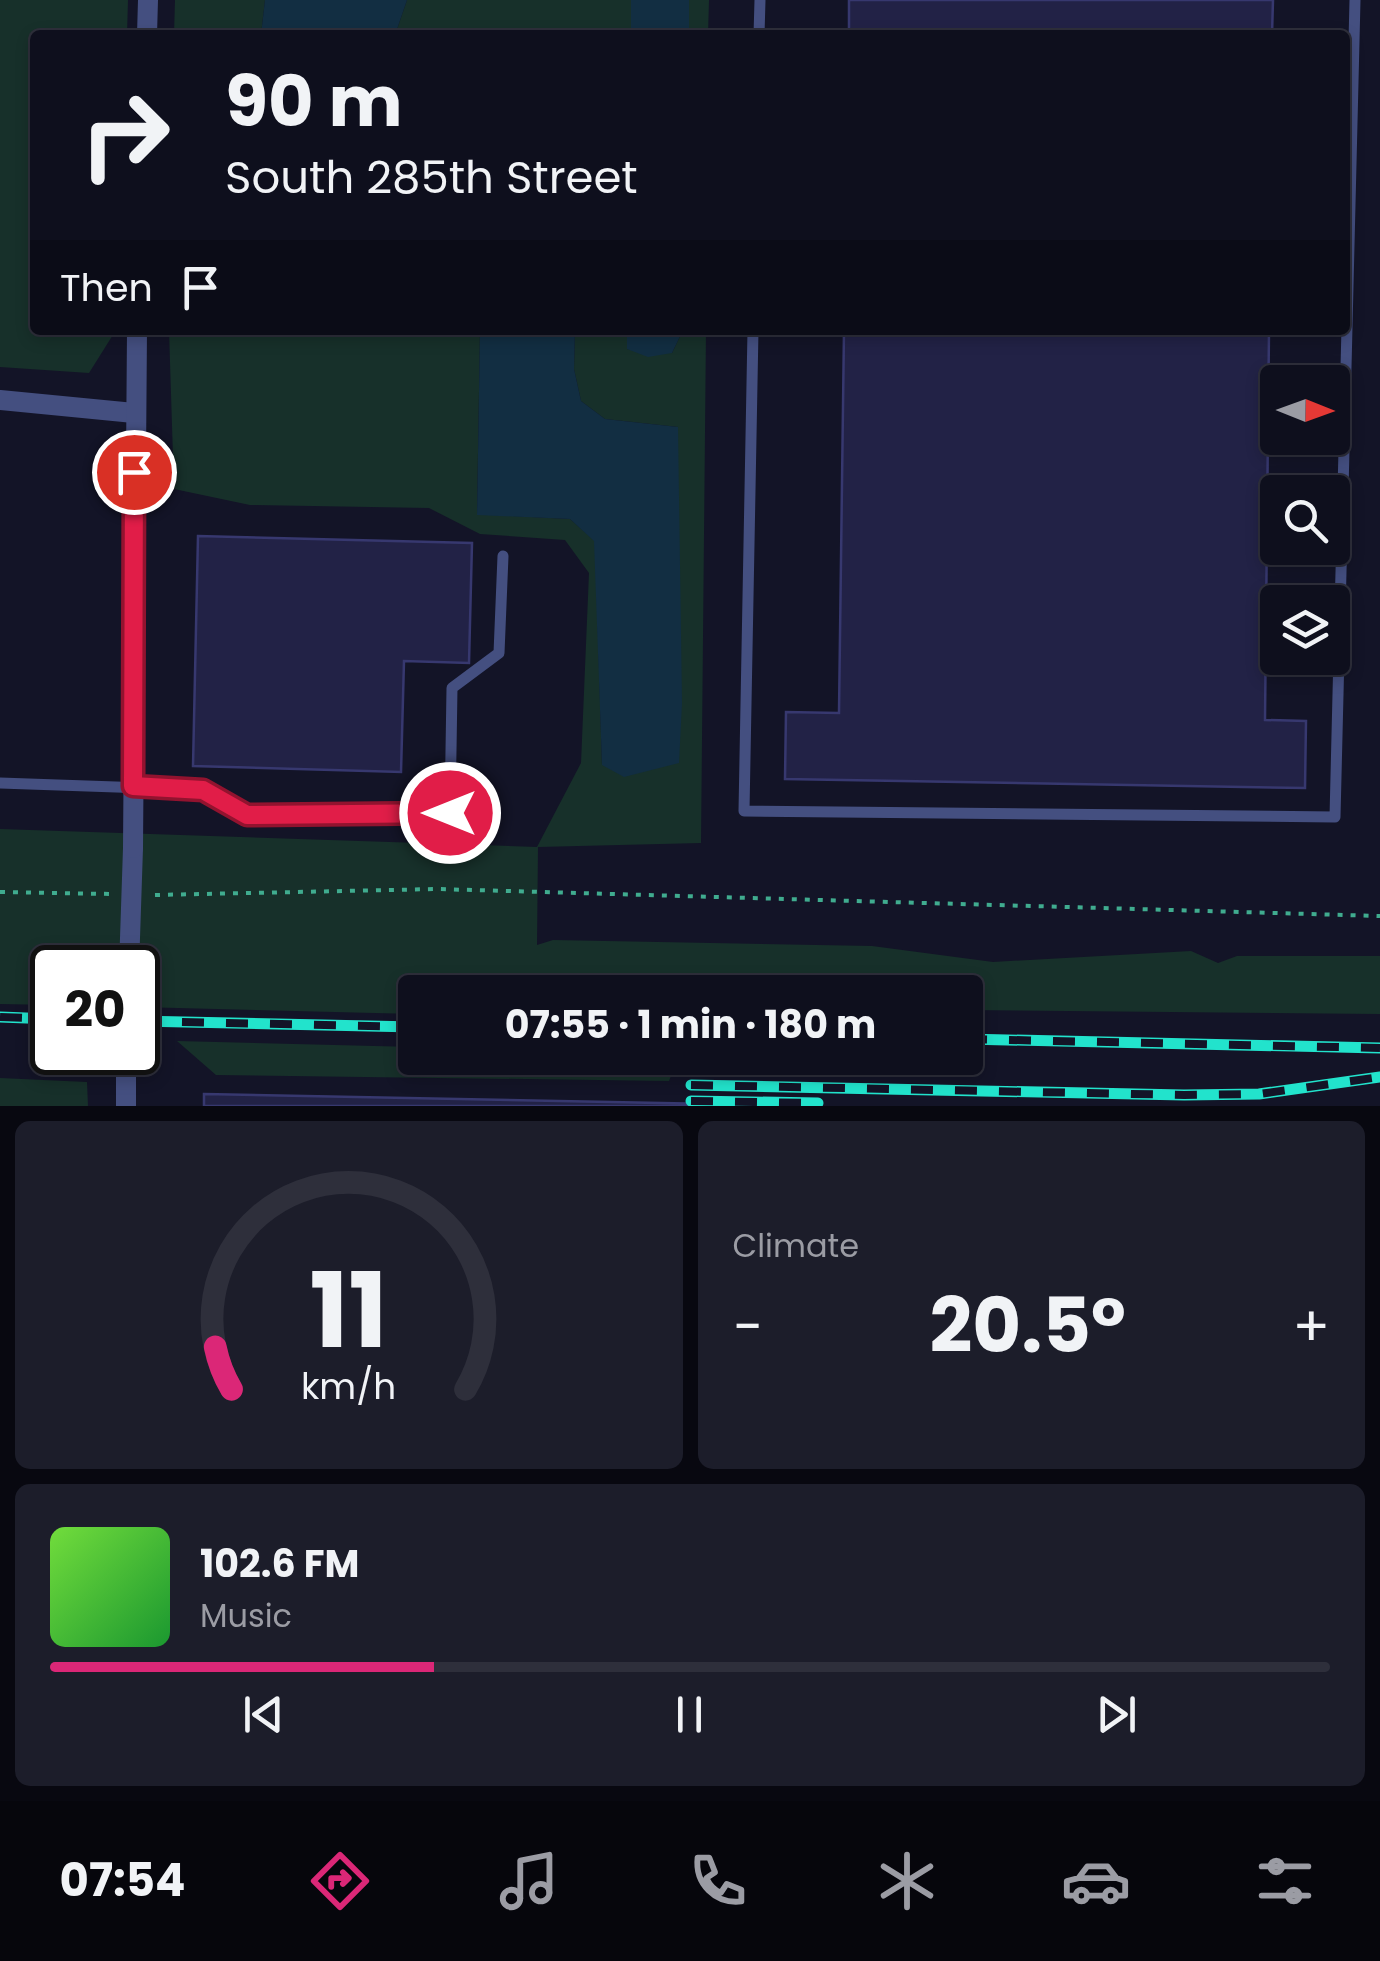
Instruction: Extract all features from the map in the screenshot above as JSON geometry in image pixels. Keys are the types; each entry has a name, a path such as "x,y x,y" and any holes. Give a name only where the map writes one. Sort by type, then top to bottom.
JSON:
{"street":[{"path":"146,30 148,0"},
{"path":"130,945 137,335"},
{"path":"0,400 134,414"},
{"path":"126,1075 126,1106"}],"lane":[{"path":"760,0 760,30"},
{"path":"1350,204 1355,0"},
{"path":"754,335 744,811 1335,817 1347,335"},
{"path":"0,783 203,790 247,815 450,813 452,688 499,653 503,556"}],"path":[{"path":"0,892 257,896 437,889 1380,916"}],"green space":[{"path":"0,0 128,0 127,30 30,30 30,335 113,335 89,373 0,367"},
{"path":"175,0 265,0 262,30 174,30"},
{"path":"407,0 631,0 631,30 397,30"},
{"path":"689,0 709,0 708,30 689,30"},
{"path":"169,335 480,335 477,514 570,519 595,541 602,765 678,427 605,419 581,401 574,369 575,335 627,335 627,349 672,353 681,335 706,335 701,843 538,847 537,945 553,940 872,946 993,962 1191,951 1218,963 1237,956 1380,956 1380,1014 983,1010 983,975 398,975 398,1014 160,1008 160,945 30,945 30,1005 0,1004 0,829 537,847 581,763 589,573 565,540 480,534 429,508 250,505 174,489"},
{"path":"177,1041 398,1047 398,1075 671,1075 669,1081 216,1075"},
{"path":"0,1078 87,1082 88,1106 0,1106"}],"water":[{"path":"265,0 407,0 397,30 262,30"},
{"path":"631,0 689,0 689,30 631,30"},
{"path":"480,335 575,335 574,369 581,401 605,419 678,427 682,703 679,763 624,777 602,765 594,541 570,519 477,515"},
{"path":"627,335 681,335 672,353 648,357 627,349"}],"building":[{"path":"849,0 1273,0 1272,30 849,30"},
{"path":"844,335 1269,335 1269,365 1260,365 1260,455 1268,455 1268,475 1260,475 1260,565 1267,565 1266,585 1260,585 1260,675 1265,675 1265,720 1306,721 1305,788 785,779 786,712 839,713"},
{"path":"198,536 472,543 469,663 404,661 401,772 193,766"},
{"path":"204,1094 809,1106 204,1106"}],"railway":[{"path":"0,1017 30,1018"},
{"path":"160,1021 398,1027"},
{"path":"983,1039 1380,1048"},
{"path":"691,1085 1184,1095 1259,1094 1380,1077"},
{"path":"691,1101 818,1103"}],"route":[{"path":"134,472 133,786 203,790 247,815 450,813"}]}
